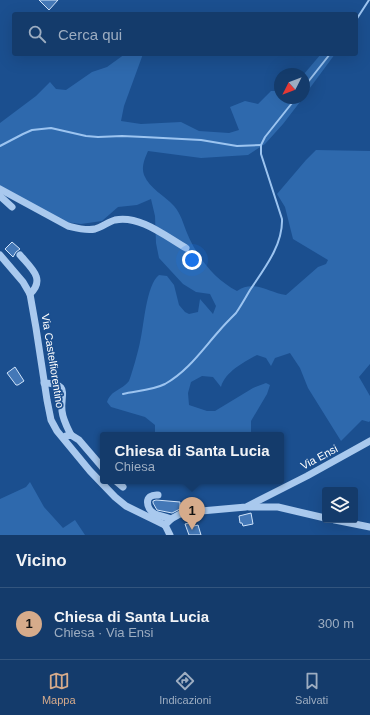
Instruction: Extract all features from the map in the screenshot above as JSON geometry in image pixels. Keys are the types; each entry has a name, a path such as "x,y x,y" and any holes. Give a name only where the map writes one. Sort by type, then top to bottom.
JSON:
{"street":[{"path":"0,189 68,226 77,229 96,229 114,220 126,220 152,228 186,248"},
{"path":"0,196 12,207"},
{"name":"Via Castelfiorentino","path":"0,255 23,282 30,294 51,420 66,436 100,479"},
{"path":"20,255 35,273 38,280 36,288 30,294"},
{"path":"44,383 54,384 62,389 64,395 62,413 65,423 66,436 79,440 100,464"},
{"name":"Via Ensi","path":"165,525 171,519 180,514 246,507 370,443"},
{"name":"Via Castelfiorentino","path":"104,484 115,498 165,525"},
{"path":"120,484 123,487"},
{"path":"158,495 152,495 149,497 148,505 155,514 171,519"},
{"path":"246,507 278,507 322,517"},
{"path":"350,523 370,527"},
{"path":"165,525 170,535"}],"shaded area":[{"path":"122,56 142,56 124,106 121,121 141,124 181,122 199,131 229,133 239,130 230,107 245,101 258,104 271,91 274,91 274,104 298,104 265,144 248,155 201,158 148,151 143,166 144,175 153,188 176,209 182,219 191,242 201,259 214,274 237,291 249,286 255,286 286,295 318,267 326,264 328,260 293,239 285,207 277,194 316,150 370,151 370,364 359,377 370,396 369,422 362,420 341,441 308,388 300,368 290,353 275,358 271,366 266,358 257,355 241,364 231,372 226,377 221,387 213,377 202,376 191,382 188,393 189,405 207,411 215,411 253,388 266,383 270,385 267,394 251,421 251,432 155,432 155,425 145,417 111,407 107,402 114,392 129,381 139,346 148,296 151,287 159,275 167,276 174,285 179,305 185,312 189,314 198,312 200,299 213,314 216,306 210,294 196,292 183,284 159,258 156,243 155,216 151,199 137,205 118,207 102,221 81,224 65,222 0,187 0,123 36,96 50,82 56,89 66,90 92,72 107,67"},
{"path":"319,56 334,56 310,88 309,68"},
{"path":"30,482 44,507 63,528 75,520 85,535 0,535 0,499 26,487"}],"building":[{"path":"39,0 58,0 49,10"},
{"path":"12,242 20,249 13,257 5,249"},
{"path":"15,367 24,381 18,385 16,385 7,373"},
{"path":"153,501 180,502 180,509 172,513 157,510 153,503"},
{"path":"251,513 253,524 243,526 242,523 240,523 239,516"},
{"path":"193,522 194,526 198,525 201,535 189,535 185,524"}],"waterway":[{"path":"358,17 369,0"},
{"path":"310,79 328,56"},
{"path":"123,394 160,386 181,373 236,313 267,265 279,238 282,219 261,154 261,145 265,137 291,104"},
{"path":"0,146 32,130 51,128 86,136 98,137 144,137 201,140 237,146 261,145"}],"place":[{"name":"Chiesa di Santa Lucia","path":"192,530"}]}
